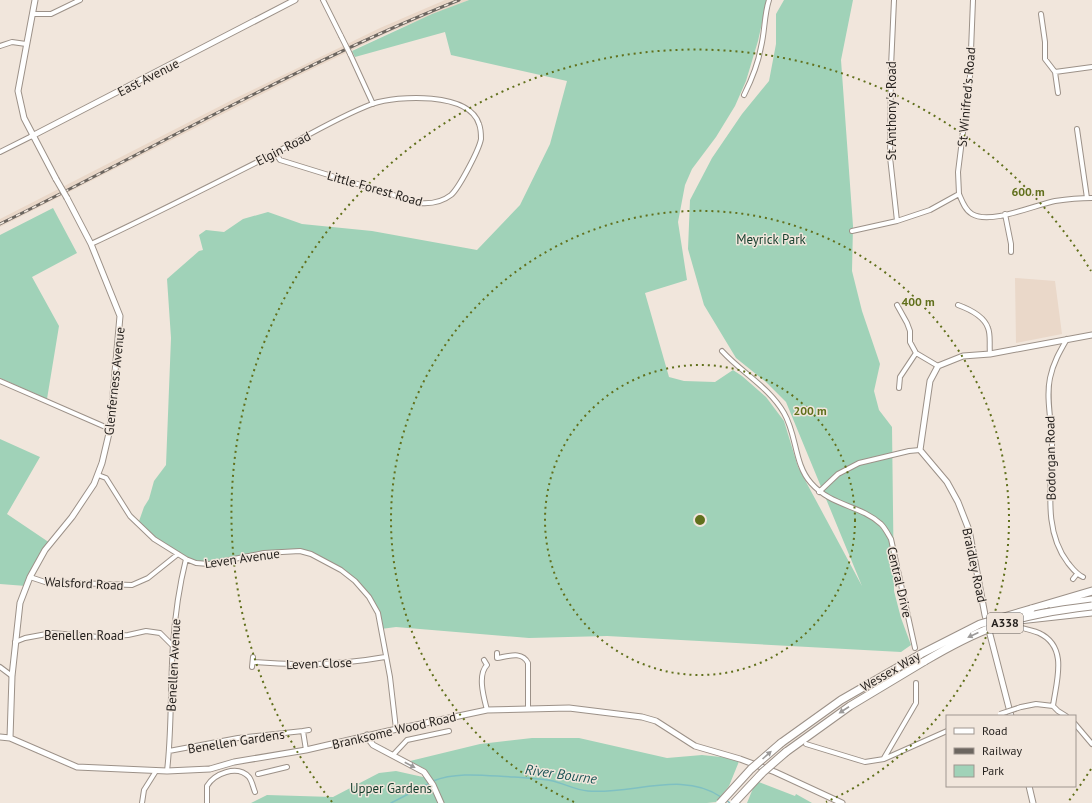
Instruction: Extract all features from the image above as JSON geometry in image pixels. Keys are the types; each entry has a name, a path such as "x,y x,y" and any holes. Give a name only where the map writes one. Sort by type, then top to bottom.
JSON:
{"highway":[{"path":"1031,609 1092,591"},
{"name":"Wessex Way","path":"720,803 751,769 811,720 846,697 921,654 980,624 1031,609 1092,600"},
{"name":"Wessex Way","path":"734,803 763,772 786,752 850,706 925,661 965,639 1011,621 1092,606"},
{"path":"1011,621 1092,612"}],"street":[{"name":"Glenferness Avenue","path":"10,738 14,642 20,603 30,578 45,550 77,510 98,474 102,463 110,429 120,316 91,244 32,136 24,118 18,91 35,0"},
{"path":"33,14 52,14 80,0"},
{"name":"East Avenue","path":"0,152 295,0"},
{"path":"323,0 373,104"},
{"path":"744,95 754,73 762,46 766,8 769,0"},
{"name":"St Anthony's Road","path":"894,0 891,67 890,157 897,221"},
{"name":"St Winifred's Road","path":"959,194 958,172 970,76 973,0"},
{"path":"1041,14 1046,42 1045,59 1055,72 1058,93"},
{"path":"0,46 12,42 26,44"},
{"path":"1055,72 1092,67"},
{"name":"Little Forest Road","path":"275,152 280,160 419,203 437,202 452,193 479,145 481,130 473,113 467,108 441,100 412,97 373,104"},
{"name":"Elgin Road","path":"91,244 329,124 373,104"},
{"path":"852,231 897,221 930,210 959,194 966,209 972,214 984,217 1005,214 1056,201 1090,198 1077,129"},
{"path":"1005,214 1012,244 1011,252"},
{"path":"897,305 908,323 910,342 916,353 938,366"},
{"path":"958,305 969,309 978,316 988,328 990,354"},
{"path":"820,492 838,474 859,463 909,450 920,450 930,381 938,366 963,356 990,354 1067,338 1092,335"},
{"name":"Bodorgan Road","path":"1067,338 1056,356 1050,378 1049,401 1052,438 1051,525 1060,553 1077,574 1083,577"},
{"name":"Central Drive","path":"722,351 763,387 784,412 794,438 803,471 810,482 820,492 833,501 870,516 882,525 891,539 915,648"},
{"path":"899,388 900,377 916,353"},
{"path":"0,381 110,429"},
{"name":"Braidley Road","path":"920,450 947,482 958,502 969,530 988,626 1011,715"},
{"name":"Leven Avenue","path":"98,474 106,478 130,516 154,539 186,559 202,565 264,552 300,551 311,554 341,570 355,581 369,597 378,613 385,657 390,677 396,729"},
{"name":"Walsford Road","path":"30,578 45,582 132,585 148,578 178,554"},
{"name":"Benellen Avenue","path":"167,771 175,617 186,559"},
{"path":"1073,579 1077,574"},
{"path":"988,626 1002,623 1039,633 1051,642 1059,659 1060,667 1053,706"},
{"name":"Benellen Road","path":"14,642 25,638 52,633 99,636 128,635 146,631 160,633 173,646"},
{"path":"497,653 497,658 520,655 525,658 528,663 528,708"},
{"name":"Leven Close","path":"252,667 253,659 307,665 362,661 385,657"},
{"path":"484,660 489,664 483,668 482,675 487,710"},
{"path":"0,667 12,676"},
{"path":"884,759 916,703 914,688 916,683"},
{"path":"997,715 1036,704 1053,706 1064,715"},
{"name":"Branksome Wood Road","path":"0,737 10,738 77,767 156,771 210,769 234,762 306,750 368,735 487,710 569,708 642,717 656,721 695,746 740,759 784,776 842,803"},
{"path":"1076,725 1092,744"},
{"name":"Benellen Gardens","path":"169,751 238,738 309,730"},
{"name":"Benellen Gardens","path":"303,731 306,750"},
{"path":"393,755 407,740 438,736 449,731"},
{"path":"806,744 865,762 884,759 946,732"},
{"path":"368,735 373,745 424,772 431,782 441,803"},
{"path":"258,774 287,767"},
{"path":"142,803 144,790 156,771"},
{"path":"208,803 207,786 213,779 224,773 236,771 244,773 251,780 255,792"},
{"path":"1029,787 1033,803"}],"shaded area":[{"path":"445,0 469,0 385,34 298,76 0,227 0,219 234,99 380,28"},
{"path":"1015,278 1055,281 1062,334 1016,343"}],"green space":[{"name":"Meyrick Park","path":"469,0 767,0 758,41 746,81 735,106 716,137 692,169 685,185 678,222 687,280 645,293 669,377 684,381 715,382 733,370 766,397 784,421 798,467 862,586 786,402 766,382 736,358 704,305 688,249 690,200 712,158 742,114 769,81 776,44 776,14 784,0 853,0 841,60 853,226 852,271 862,311 880,364 874,391 879,410 892,427 894,591 901,618 911,645 901,652 607,636 529,638 396,627 381,629 378,613 355,581 327,562 300,551 264,553 209,564 196,563 154,539 138,524 144,507 149,499 154,481 166,465 171,338 167,279 199,251 203,250 199,235 206,230 224,232 243,219 268,212 302,224 372,231 477,250 520,205 550,144 567,81 451,55 445,32 355,57 352,51 432,14"},
{"path":"53,208 77,253 32,277 59,326 47,399 0,378 0,235"},
{"path":"0,439 40,457 7,514 50,543 26,586 0,584"},
{"name":"Upper Gardens","path":"532,738 579,738 667,758 702,755 740,759 729,786 716,802 707,803 251,803 267,795 333,797 379,773 396,771 423,777 428,776 425,769 410,761 480,744"},
{"path":"756,781 795,796 796,794 812,803 747,803"}],"waterway":[{"name":"River Bourne","path":"433,781 453,776 484,775 544,779 588,791 622,790 674,784 690,785 706,789 721,797"},
{"name":"River Bourne","path":"391,803 430,783"},
{"name":"River Bourne","path":"726,800 730,803"}],"railway":[{"path":"0,224 342,51 459,0"}]}
